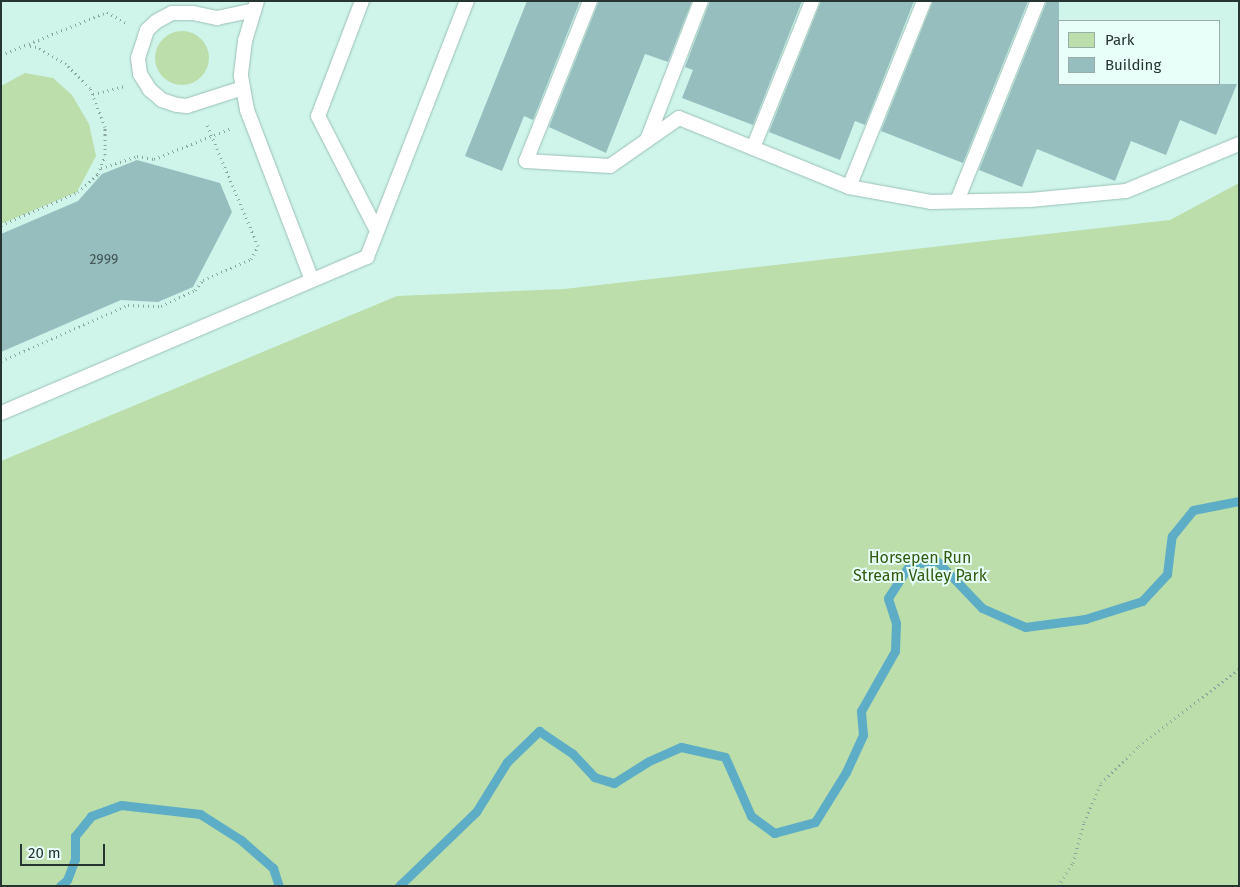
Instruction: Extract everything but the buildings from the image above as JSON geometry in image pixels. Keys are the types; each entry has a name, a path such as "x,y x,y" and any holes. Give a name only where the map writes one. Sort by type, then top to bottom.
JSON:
{"lane":[{"path":"362,1 318,116 377,231"},
{"path":"1,412 367,257 467,1"},
{"path":"590,1 526,161 610,166 679,118 850,188 931,202 1030,200 1126,191 1239,144"},
{"path":"646,140 701,1"},
{"path":"753,148 812,1"},
{"path":"850,188 924,1"},
{"path":"958,201 1038,1"},
{"path":"255,6 245,41 243,88 247,110 312,280"},
{"path":"243,88 187,106 177,105 162,100 150,90 140,74 138,58 147,30 157,20 172,13 193,12 217,18 255,6"}],"path":[{"path":"1,55 107,12 126,23"},
{"path":"1,225 78,192 90,184 101,168 105,154 105,127 93,94 66,64 36,47 26,45"},
{"path":"93,94 124,86"},
{"path":"101,168 137,156 154,159 235,127"},
{"path":"1,361 128,305 161,306 196,290 203,280 251,259"},
{"path":"1058,886 1073,863 1084,822 1101,783 1139,746 1239,669"}],"green space":[{"path":"182,31 192,33 201,39 207,48 209,58 207,68 201,77 192,83 182,85 172,83 163,77 157,68 155,58 157,48 163,39 172,33"},
{"path":"25,73 53,78 72,95 89,124 96,156 77,192 1,224 1,86"},
{"name":"Horsepen Run Stream Valley Park","path":"1239,183 1239,883 1236,886 1,886 1,461 397,296 564,289 1170,220"}],"waterway":[{"path":"399,886 476,812 507,762 539,731 572,753 594,777 614,783 649,761 681,747 725,757 751,816 774,833 815,822 846,772 863,735 861,711 895,651 896,623 888,598 910,564 937,561 982,608 1025,627 1085,619 1142,601 1167,574 1172,536 1193,510 1239,501"},
{"path":"60,886 67,880 75,859 75,836 91,816 121,805 200,814 241,840 273,868 279,886"}]}
